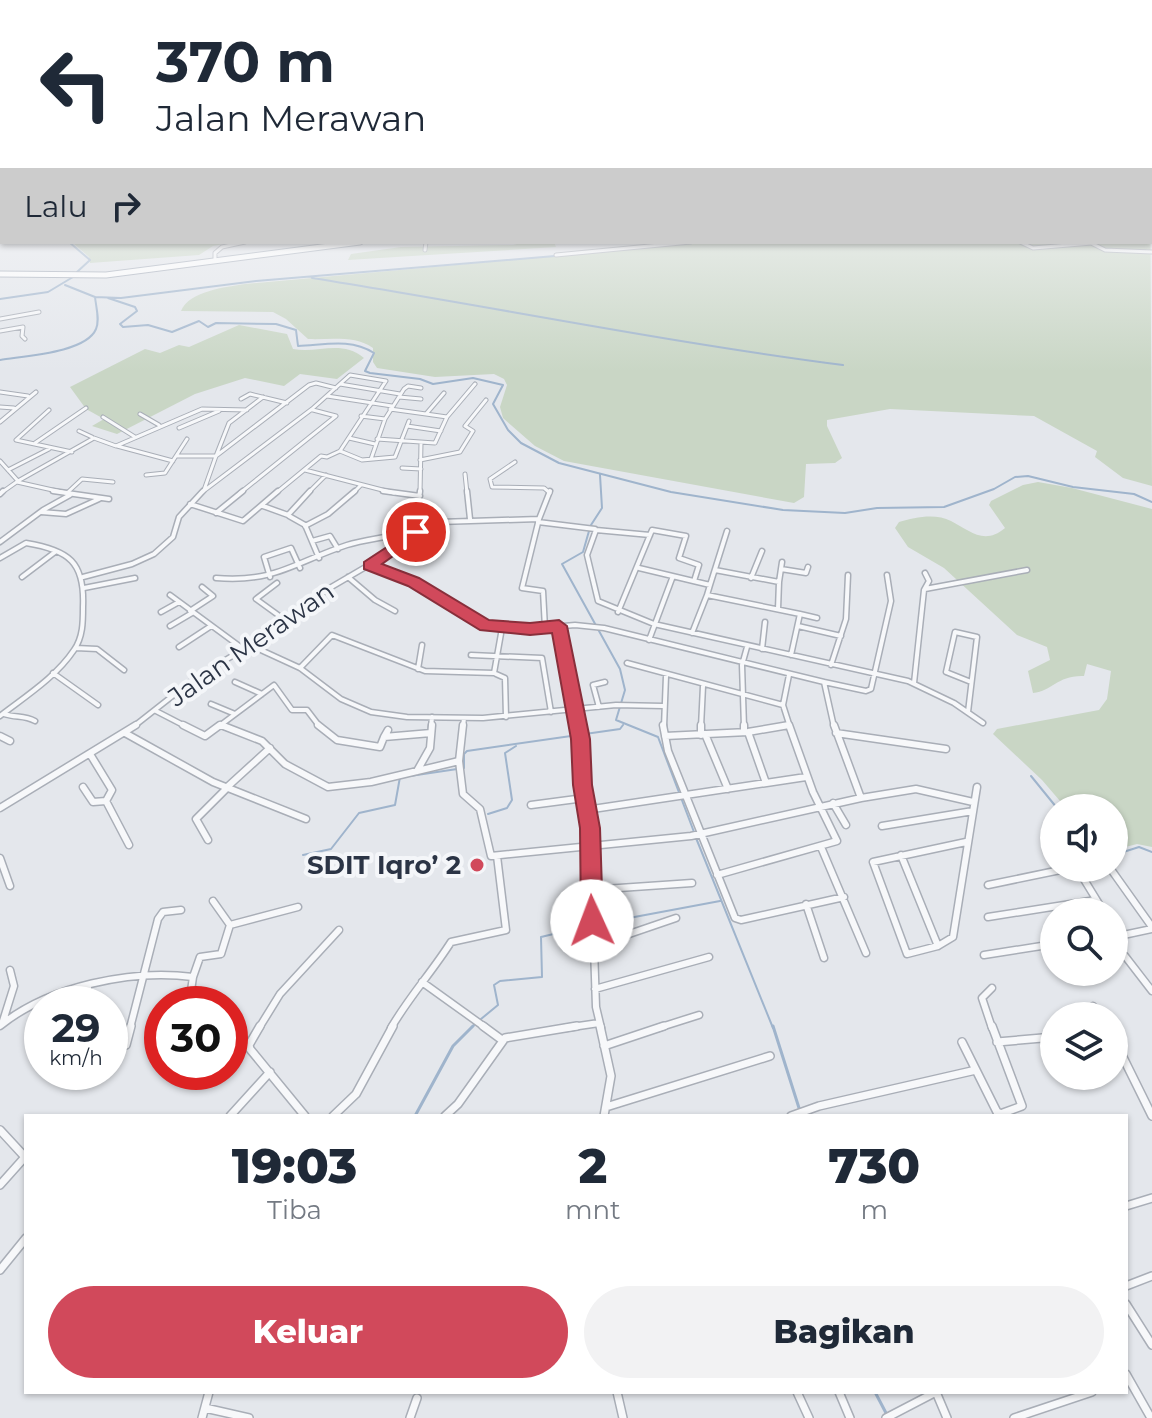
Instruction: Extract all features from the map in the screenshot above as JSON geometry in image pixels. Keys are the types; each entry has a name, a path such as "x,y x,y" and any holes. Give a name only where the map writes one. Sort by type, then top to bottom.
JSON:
{"main road":[{"path":"0,274 106,275 331,244"}],"street":[{"path":"215,261 215,253 220,248 237,244"},
{"path":"425,250 426,244"},
{"path":"556,255 659,244"},
{"path":"1024,244 1033,248 1068,244"},
{"path":"1094,244 1105,250 1152,252"},
{"path":"594,245 595,251"},
{"path":"0,319 39,312"},
{"path":"0,331 23,327 22,336 25,339"},
{"path":"83,577 154,556 173,538 173,523 190,504 204,491 353,374 385,380 340,451 327,457 321,456 241,521 190,504"},
{"path":"178,456 216,456 313,383 421,399"},
{"path":"349,438 376,442 402,440 435,443 446,419 475,384"},
{"path":"371,459 385,419 407,386 421,388"},
{"path":"0,392 29,396"},
{"path":"0,422 36,392"},
{"path":"426,414 444,393"},
{"path":"241,399 250,394 288,403"},
{"path":"327,396 426,414 455,424"},
{"path":"204,491 229,423 263,397"},
{"path":"420,460 458,453 473,431 465,426 486,400"},
{"path":"0,407 15,408"},
{"path":"34,444 86,408"},
{"path":"116,446 202,409 247,410"},
{"path":"179,428 221,409"},
{"path":"216,513 336,416 312,409"},
{"path":"49,410 16,439 72,452"},
{"path":"140,414 160,426"},
{"path":"361,416 385,419"},
{"path":"103,417 136,437"},
{"path":"340,451 355,458 396,456 408,424 441,431"},
{"path":"79,431 116,446 173,461"},
{"path":"0,494 93,438"},
{"path":"146,475 163,474 187,439"},
{"path":"415,531 420,496 421,442"},
{"path":"8,470 51,448"},
{"path":"0,461 18,482 69,494 109,499"},
{"path":"515,462 490,479 490,485 500,490 549,490 548,503 539,520 522,588 543,592 545,628"},
{"path":"402,468 421,469"},
{"path":"304,470 399,495 420,496"},
{"path":"465,474 470,519"},
{"path":"288,515 326,475"},
{"path":"0,542 69,494 82,479 113,482"},
{"path":"305,526 343,505 361,485"},
{"path":"40,512 66,514 100,499"},
{"path":"263,506 288,515 305,526 319,558"},
{"path":"216,578 238,581 270,577 300,568 338,549 391,538 439,522 470,519 493,522 521,518 650,535"},
{"path":"592,529 588,556 596,599 618,612 747,647 914,683 983,723"},
{"path":"618,612 654,530 686,536 679,558 699,565 694,581"},
{"name":"Jalan Merawan","path":"0,808 125,733 194,679 369,565 415,531"},
{"path":"692,633 727,531"},
{"path":"312,541 329,536 338,549"},
{"path":"0,558 26,543 56,552 72,560 83,577 84,588 82,628 76,648 53,673 2,715"},
{"path":"270,577 264,557 284,547 291,548 300,568"},
{"path":"751,578 762,551"},
{"path":"22,577 56,552"},
{"path":"778,609 782,562"},
{"path":"369,565 413,582 484,626 604,628 742,665 870,690 891,601 887,575"},
{"path":"781,569 806,573 808,567"},
{"path":"639,568 710,585"},
{"path":"715,570 779,582"},
{"path":"924,590 1027,570"},
{"path":"914,683 924,590 929,581 925,573"},
{"path":"831,665 846,619 848,575"},
{"path":"649,640 673,576"},
{"path":"348,577 375,600 395,611"},
{"path":"84,588 135,578"},
{"path":"277,583 256,599 285,620"},
{"path":"170,626 213,596 202,587"},
{"path":"170,595 242,648"},
{"path":"707,595 817,618"},
{"path":"161,612 179,602"},
{"path":"791,655 800,614"},
{"path":"762,649 765,622"},
{"path":"179,647 211,626"},
{"path":"559,626 580,736 590,847 595,989 611,1076 604,1114"},
{"path":"798,626 841,636"},
{"path":"495,673 502,628"},
{"path":"968,712 977,637 955,632 946,672 971,682"},
{"path":"300,668 332,635 418,669 495,673 505,678 506,717"},
{"path":"250,644 300,668 335,696 367,711 407,717 464,718 506,717 616,705 663,706"},
{"path":"418,669 422,645"},
{"path":"747,647 742,665 741,695 746,732 766,783"},
{"path":"76,648 97,649 124,670"},
{"path":"471,655 542,658 551,712"},
{"path":"627,663 703,686 783,705"},
{"path":"53,673 98,705"},
{"path":"717,875 834,843 837,837 807,777 783,705 789,675"},
{"path":"666,676 663,706 665,736 697,834 738,920 844,897"},
{"path":"235,682 262,694"},
{"path":"599,707 593,685 605,682"},
{"path":"824,682 828,710 861,798"},
{"path":"156,711 200,735 211,734 276,686 292,710 307,710 324,735 331,739 380,747 388,730"},
{"path":"703,686 703,735 728,789"},
{"path":"211,704 236,715"},
{"path":"2,715 24,715 35,721"},
{"path":"417,771 429,751 432,717"},
{"path":"464,718 458,762 464,784 463,794 480,809 491,856 697,834 833,803 916,789 973,802"},
{"path":"221,725 260,740 285,764 328,787 352,786 458,762"},
{"path":"665,736 746,732 789,725"},
{"path":"125,733 226,789 261,805 306,819"},
{"path":"384,737 431,733"},
{"path":"836,733 946,749"},
{"path":"0,736 10,741"},
{"path":"208,840 196,819 270,748"},
{"path":"83,787 91,801 100,804 106,801 112,790 90,754"},
{"path":"586,810 807,777"},
{"path":"966,842 875,860 873,864 907,954 938,946 953,937 977,787"},
{"path":"531,805 584,798"},
{"path":"106,801 129,845"},
{"path":"833,803 846,825"},
{"path":"882,826 973,811"},
{"path":"821,847 866,953"},
{"path":"901,855 938,946"},
{"path":"335,1114 356,1094 396,1017 453,940 506,930 497,856"},
{"path":"0,858 10,886"},
{"path":"988,885 1040,874"},
{"path":"1120,882 1152,928 1128,934"},
{"path":"590,890 692,883"},
{"path":"213,901 230,925"},
{"path":"806,904 824,958"},
{"path":"230,925 298,907"},
{"path":"988,917 1040,909"},
{"path":"128,1038 159,916 163,912 181,910"},
{"path":"594,946 676,918"},
{"path":"192,986 200,957 221,954 230,925"},
{"path":"303,1114 249,1045 280,994 339,930"},
{"path":"984,955 1040,946"},
{"path":"595,989 709,957"},
{"path":"1128,960 1152,991"},
{"path":"2,1024 14,986 10,970"},
{"path":"91,986 124,976 193,977"},
{"path":"422,982 503,1040"},
{"path":"962,1042 997,1112 1004,1114 1022,1106 982,998 992,988"},
{"path":"2,1024 24,1012"},
{"path":"604,1046 699,1015"},
{"path":"447,1114 458,1104 503,1040 519,1034 599,1023"},
{"path":"997,1042 1040,1038"},
{"path":"606,1107 770,1056"},
{"path":"1128,1067 1152,1116"},
{"path":"798,1114 976,1070"},
{"path":"232,1114 270,1072"},
{"path":"0,1130 24,1155"},
{"path":"0,1185 24,1159"},
{"path":"1128,1205 1152,1198"},
{"path":"0,1270 24,1240"},
{"path":"1128,1285 1152,1276"},
{"path":"1128,1310 1152,1345"},
{"path":"1128,1380 1151,1418"},
{"path":"617,1394 623,1418"},
{"path":"798,1394 809,1418"},
{"path":"840,1394 850,1418"},
{"path":"889,1416 932,1394"},
{"path":"937,1394 947,1418"},
{"path":"1014,1418 1086,1394"},
{"path":"410,1418 417,1398"},
{"path":"203,1413 249,1418"}],"green space":[{"path":"74,244 224,244 213,246 199,255 90,263 89,257"},
{"path":"555,244 556,247 348,260 351,254 401,247"},
{"path":"685,244 1150,244 1152,486 1123,478 1095,457 1097,451 1034,416 890,409 827,420 842,458 835,463 806,464 804,497 794,503 564,461 535,446 503,418 500,407 507,385 504,379 494,374 435,377 377,368 373,362 373,348 366,344 350,340 308,339 273,312 181,311 185,304 200,294 245,284"},
{"path":"239,325 287,334 293,349 347,349 364,358 337,379 300,374 284,386 245,378 195,394 117,434 92,426 104,419 86,409 70,387 145,349 160,353 179,345 189,347"},
{"path":"1038,482 1072,488 1152,509 1152,847 1137,844 1128,846 1128,794 1054,794 993,734 997,729 1099,710 1107,699 1111,671 1087,664 1084,676 1061,680 1033,693 1028,671 1050,660 1047,647 1017,635 944,568 908,547 895,528 899,522 932,516 977,535 990,536 1005,528 989,505 991,501 1023,485"}],"waterway":[{"path":"71,244 90,260 77,272"},
{"path":"95,297 121,298 256,281 555,256"},
{"path":"0,299 48,292 73,277"},
{"path":"312,278 710,346 843,365"},
{"path":"65,285 95,297"},
{"path":"0,360 53,352 90,337 98,322 95,297"},
{"path":"108,298 135,307 137,311 120,324 123,327 148,325 172,332 199,321 208,327 216,323 276,324 296,330 298,346 347,344 365,348 374,353 365,371 370,373 420,379 433,384 473,378 503,385 493,404 508,430 521,443 559,463 671,492 783,510 845,513 877,508 944,507 994,489 1015,477 1028,476 1073,487 1134,494 1152,502"},
{"path":"591,525 602,508 600,475"},
{"path":"589,531 583,552 562,564 620,669 625,690 616,720 658,737 694,832"},
{"path":"410,776 464,768 464,754 467,751 620,729 623,725"},
{"path":"488,814 507,808 512,800 505,753 516,746"},
{"path":"1031,776 1046,794"},
{"path":"303,855 331,849 359,813 395,805 400,777"},
{"path":"696,838 773,1028"},
{"path":"1128,851 1139,847 1152,852"},
{"path":"597,924 720,901"},
{"path":"481,1019 498,1005 494,985 500,981 542,977 541,937 591,925"},
{"path":"416,1114 453,1046 476,1023"},
{"path":"773,1026 799,1108"},
{"path":"876,1394 886,1413"}],"place":[{"name":"SDIT Iqro’ 2","path":"477,865"}],"route":[{"path":"416,532 369,565 384,568 413,582 486,626 530,629 559,626 581,739 582,785 590,828 592,921"}]}
